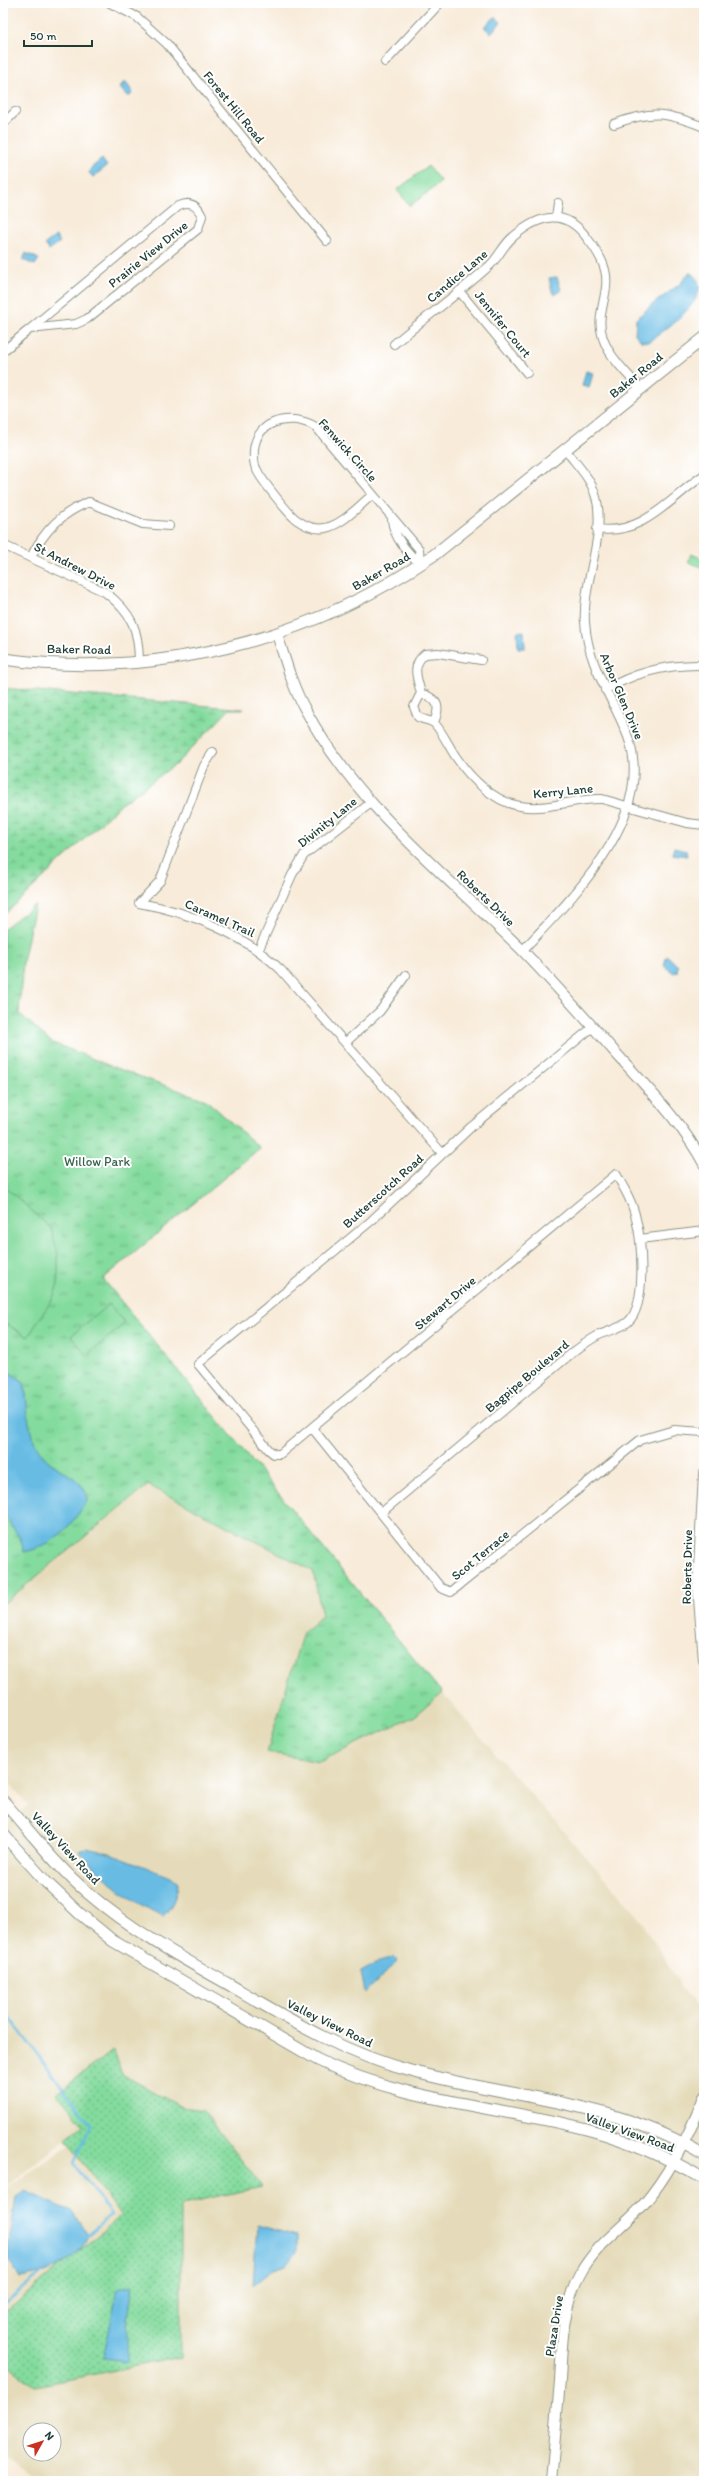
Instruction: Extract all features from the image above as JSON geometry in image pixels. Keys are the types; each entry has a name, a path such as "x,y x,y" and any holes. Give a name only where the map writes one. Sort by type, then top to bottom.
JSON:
{"main road":[{"name":"Baker Road","path":"3,659 54,664 139,663 210,652 277,634 355,602 393,582 420,564 704,338"},
{"name":"Valley View Road","path":"3,1801 72,1878 122,1921 177,1956 338,2045 410,2071 541,2097 625,2118 683,2143 704,2155"},
{"name":"Valley View Road","path":"3,1834 46,1882 79,1913 113,1941 285,2042 337,2069 384,2087 592,2131 672,2162 704,2179"}],"street":[{"name":"Forest Hill Road","path":"110,3 137,17 167,44 327,241"},
{"path":"385,62 440,3"},
{"path":"3,124 15,112"},
{"path":"614,124 651,114 668,115 704,127"},
{"name":"Prairie View Drive","path":"3,351 178,206 185,203 192,204 198,209 202,216 198,229 87,319 76,324 30,329"},
{"path":"558,204 556,217 572,221 580,228 601,258 605,271 606,285 600,328 603,341 640,389"},
{"name":"Candice Lane","path":"394,344 489,267 512,238 540,221 556,217"},
{"name":"Jennifer Court","path":"459,291 527,373"},
{"name":"Fenwick Circle","path":"372,495 334,525 324,528 305,525 295,519 256,470 255,446 268,425 279,420 292,418 305,421 316,427 372,495 392,520 401,526 419,548 420,564"},
{"name":"Arbor Glen Drive","path":"522,950 577,894 594,871 627,808 633,777 632,752 628,737 605,690 590,654 585,619 597,529 598,506 595,493 589,481 566,449"},
{"path":"597,529 621,530 635,526 704,475"},
{"path":"31,557 41,538 49,529 78,506 89,502 143,524 169,526"},
{"name":"St Andrew Drive","path":"3,545 105,592 119,603 134,625 138,637 139,663"},
{"name":"Roberts Drive","path":"277,634 295,689 316,728 372,802 522,950 593,1027 675,1120 704,1164"},
{"path":"421,693 431,697 437,703 438,712 434,722 423,720 415,713 415,702 421,693 415,669 416,663 425,654 438,653 480,660"},
{"path":"605,690 649,671 704,664"},
{"name":"Kerry Lane","path":"434,722 466,771 502,800 519,806 536,808 589,799 602,799 627,808 687,823 704,825"},
{"name":"Caramel Trail","path":"213,752 204,766 160,881 139,903 162,907 224,931 258,949 281,970 346,1042 442,1153"},
{"name":"Divinity Lane","path":"258,949 292,874 304,855 372,802"},
{"path":"346,1042 380,1011 406,975"},
{"name":"Butterscotch Road","path":"198,1364 398,1197 442,1153 593,1027"},
{"name":"Stewart Drive","path":"198,1364 274,1454 286,1452 616,1174 633,1210 640,1239"},
{"path":"640,1239 704,1230"},
{"name":"Bagpipe Boulevard","path":"381,1512 572,1353 598,1336 627,1322 633,1316 638,1302 641,1258 640,1239"},
{"name":"Scot Terrace","path":"313,1429 441,1588 451,1592 640,1440 674,1430 704,1432"},
{"name":"Roberts Drive","path":"704,1474 698,1586 704,1660"},
{"name":"Plaza Drive","path":"551,2481 563,2338 571,2294 580,2274 603,2241 642,2206 657,2187 683,2143 704,2097"}],"shaded area":[{"path":"147,1485 313,1571 322,1616 303,1632 268,1752 399,1724 442,1693 639,1917 704,2023 704,2481 36,2481 3,2455 3,2191 88,2132 83,2125 3,2190 3,1827 28,1805 3,1775 3,1603"}],"green space":[{"path":"428,166 441,182 410,206 397,190"},
{"path":"691,554 704,559 704,568 688,562"},
{"path":"3,688 244,709 230,709 176,764 121,804 3,916"},
{"name":"Willow Park","path":"35,905 23,962 19,1013 51,1042 113,1067 206,1100 260,1148 103,1279 442,1693 415,1716 319,1762 267,1752 303,1632 322,1616 313,1571 148,1485 3,1604 3,929"},
{"path":"3,1185 51,1228 58,1254 58,1284 53,1298 28,1337 3,1322"},
{"path":"109,1304 125,1323 87,1355 71,1336"},
{"path":"114,2050 121,2072 125,2076 181,2107 203,2110 262,2187 181,2204 181,2357 35,2386 3,2362 3,2314 121,2216 66,2139 83,2125 57,2093"}],"water":[{"path":"495,17 501,22 491,33 484,27"},
{"path":"123,83 126,83 133,92 130,96 127,96 120,88"},
{"path":"102,159 107,166 93,177 89,173 91,168"},
{"path":"56,236 60,242 49,250 45,244"},
{"path":"26,253 39,259 35,265 23,260"},
{"path":"689,273 694,275 698,281 699,289 696,298 682,315 649,342 641,341 635,334 636,319 680,284"},
{"path":"557,277 561,290 555,295 552,291 549,278"},
{"path":"586,371 593,373 589,388 582,386"},
{"path":"524,631 525,648 518,648 517,632"},
{"path":"674,847 686,850 687,856 672,854"},
{"path":"668,956 678,966 677,972 674,973 664,966 666,957"},
{"path":"3,1371 8,1371 24,1382 29,1425 31,1434 39,1450 51,1463 73,1477 84,1490 88,1498 70,1525 54,1539 45,1545 24,1552 21,1540 3,1513"},
{"path":"86,1848 110,1853 171,1877 178,1883 178,1887 174,1901 166,1913 163,1916 139,1904 118,1888 79,1851"},
{"path":"394,1957 397,1960 396,1963 365,1993 361,1972 379,1961"},
{"path":"25,2191 73,2212 88,2234 78,2251 61,2265 40,2274 20,2278 7,2257 16,2197"},
{"path":"257,2225 297,2236 297,2252 286,2265 273,2269 253,2285"},
{"path":"133,2285 127,2326 127,2361 103,2358 118,2289"}],"waterway":[{"path":"3,2009 91,2125 74,2163 111,2215 86,2236"},
{"path":"3,2305 41,2274"}]}
